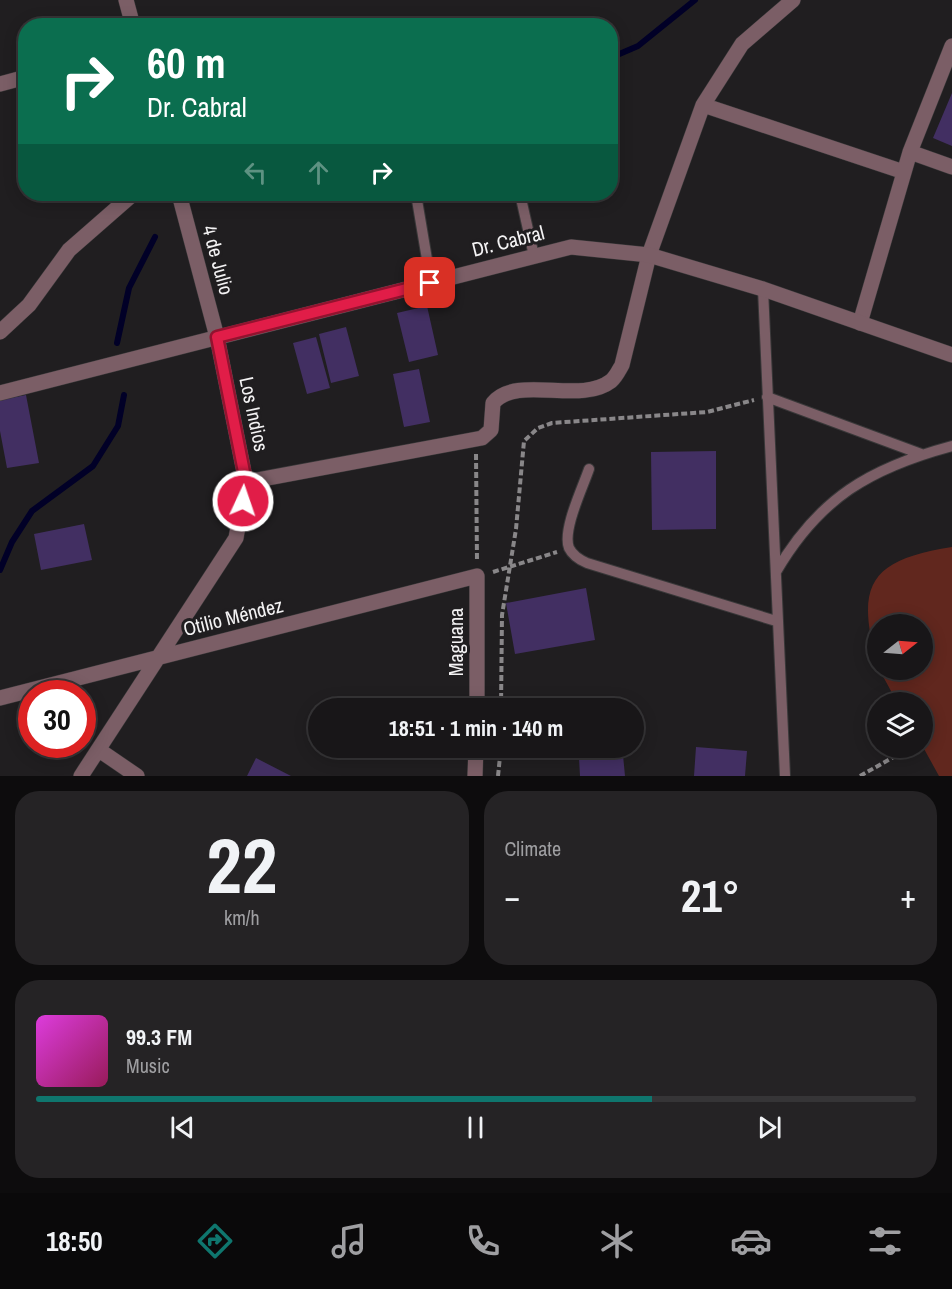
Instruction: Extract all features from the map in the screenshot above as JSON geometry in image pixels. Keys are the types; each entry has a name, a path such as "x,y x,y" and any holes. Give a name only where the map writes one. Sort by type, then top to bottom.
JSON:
{"street":[{"path":"126,0 131,18"},
{"path":"246,482 488,436 491,430 493,403 507,392 598,388 613,380 622,365 649,255 703,105 742,45 793,0"},
{"path":"860,323 910,152 952,46"},
{"path":"0,84 18,80"},
{"path":"703,105 904,172"},
{"path":"910,152 952,167"},
{"path":"0,332 29,305 69,250 126,201"},
{"name":"4 de Julio","path":"181,201 217,337"},
{"name":"Dr. Cabral","path":"0,393 571,247 649,255 763,289 952,355"},
{"name":"Los Indios","path":"81,776 236,538 246,482 217,337"},
{"name":"Otilio Méndez","path":"0,698 477,576"},
{"name":"Maguana","path":"477,576 477,698"},
{"path":"99,750 136,776"},
{"path":"475,776 476,758"}],"lane":[{"path":"417,201 430,283"},
{"path":"522,201 534,256"},
{"path":"763,289 776,621 785,776"},
{"path":"767,397 921,454"},
{"path":"775,574 796,538 856,483 888,466 952,446"},
{"path":"589,469 567,534 570,549 576,557 587,563 776,621"}],"path":[{"path":"476,439 477,576 570,549"},
{"path":"498,776 500,758"},
{"path":"860,776 891,758"}],"shaded area":[{"path":"952,547 952,776 939,776 929,758 933,758 933,692 892,692 885,680 933,680 933,614 868,613 870,595 876,580 887,568 903,559"}],"building":[{"path":"952,93 952,146 933,138"},
{"path":"427,306 438,355 409,362 397,313"},
{"path":"346,327 359,376 331,383 319,334"},
{"path":"316,337 330,388 307,394 293,343"},
{"path":"419,369 430,422 404,427 393,374"},
{"path":"26,395 39,463 7,468 0,431 0,400"},
{"path":"716,451 716,529 652,530 651,452"},
{"path":"84,524 92,560 41,570 34,534"},
{"path":"586,588 595,640 515,654 506,603"},
{"path":"696,747 747,751 745,776 694,776"},
{"path":"256,758 291,776 247,776"},
{"path":"579,758 623,758 625,776 580,776"}],"waterway":[{"path":"618,55 638,46 695,0"},
{"path":"117,343 129,288 155,237"},
{"path":"0,570 12,542 32,511 93,466 118,426 124,395"}],"route":[{"path":"243,501 246,482 217,337 430,283"}]}
